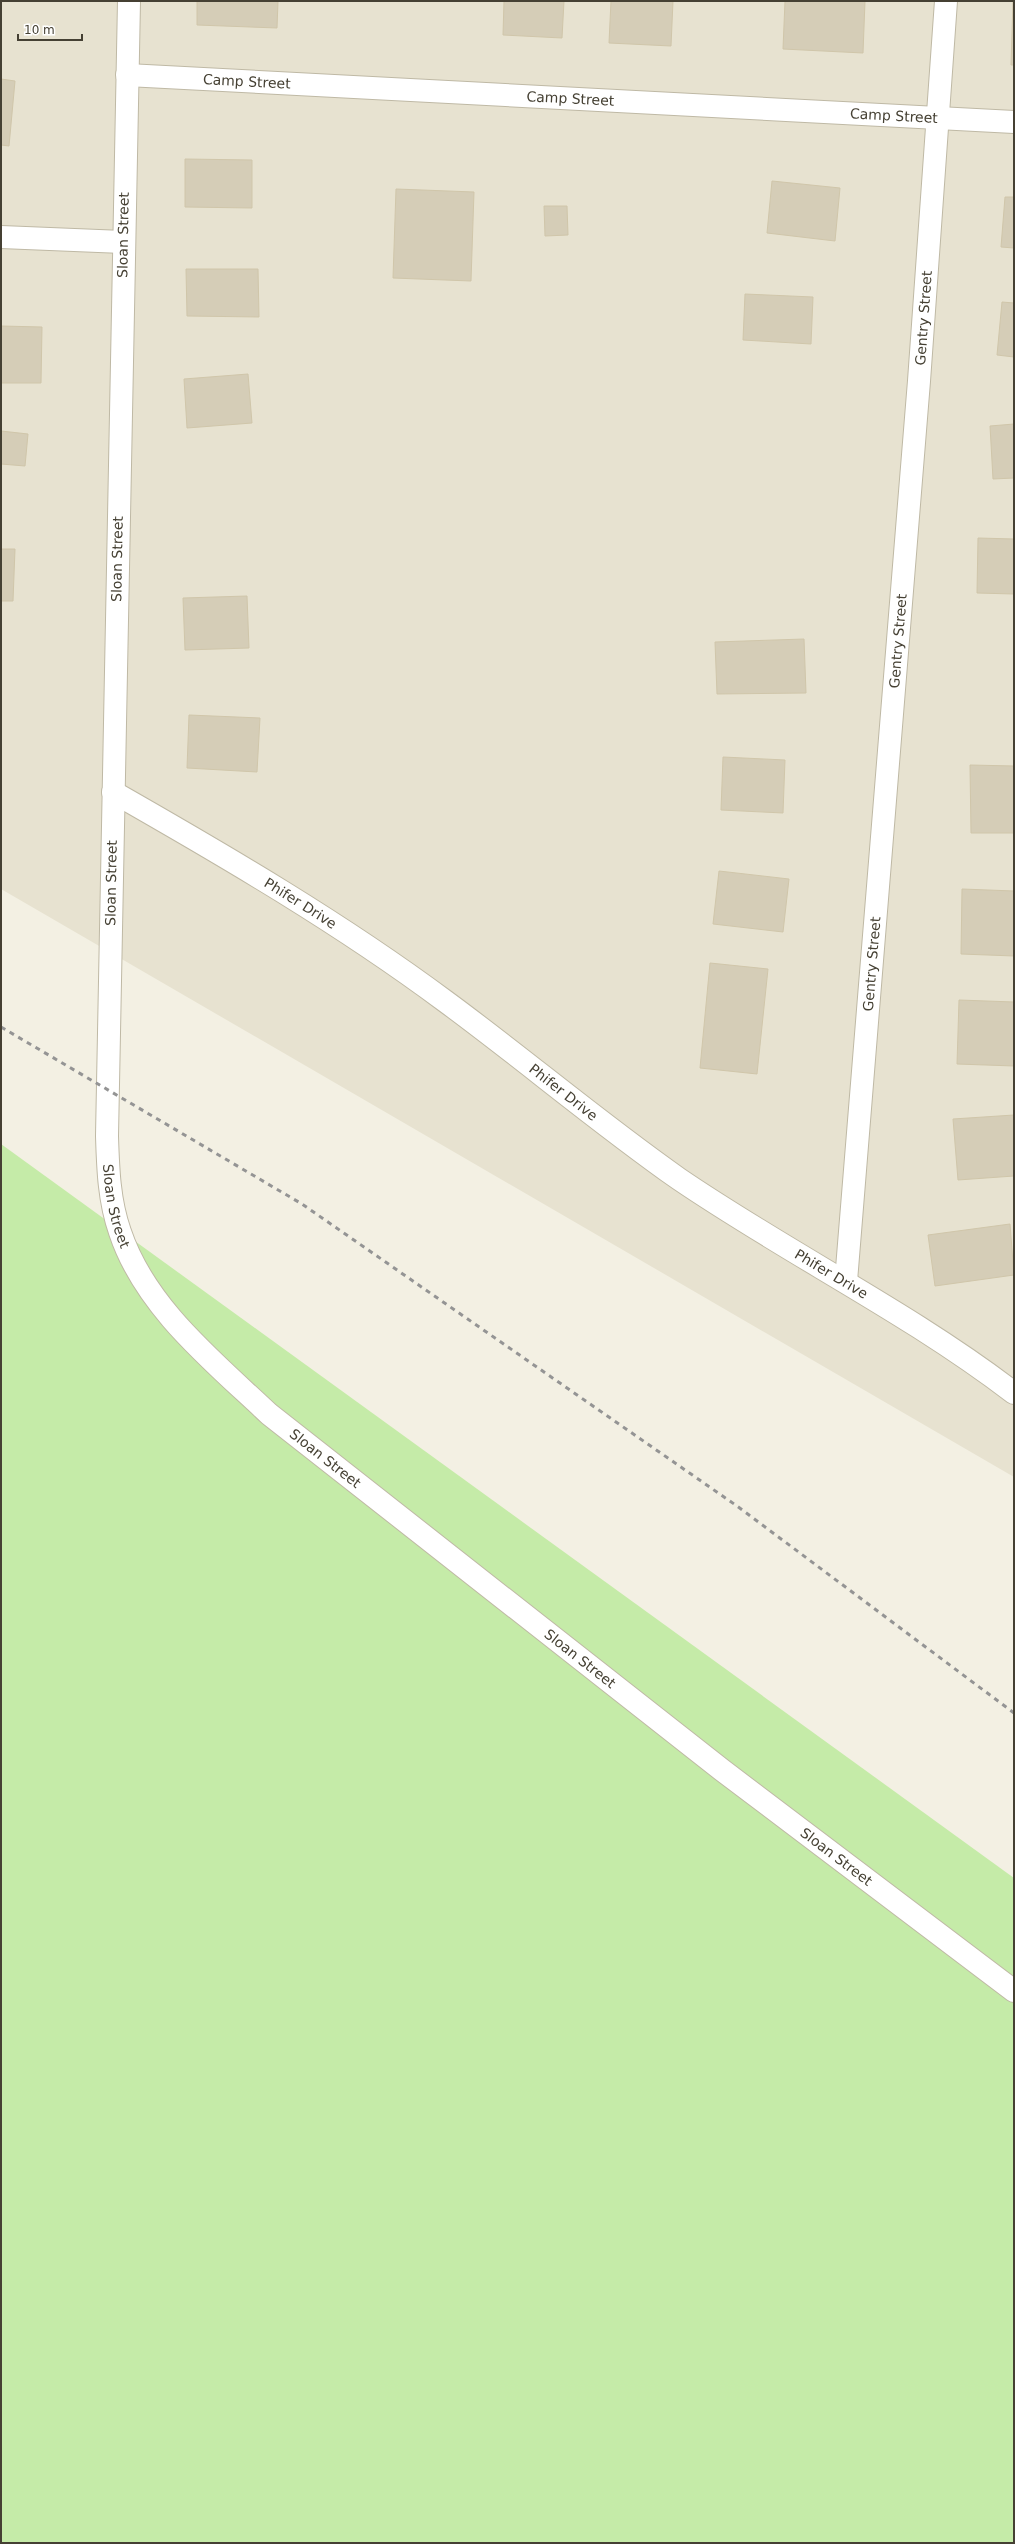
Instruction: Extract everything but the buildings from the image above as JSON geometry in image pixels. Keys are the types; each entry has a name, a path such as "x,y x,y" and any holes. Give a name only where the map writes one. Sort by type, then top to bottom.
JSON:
{"street":[{"name":"Sloan Street","path":"129,1 107,1098 109,1184 120,1232 141,1276 170,1316 202,1350 276,1419 722,1770 1014,1991"},
{"name":"Gentry Street","path":"846,1281 919,381 946,1"},
{"name":"Camp Street","path":"127,75 1014,122"},
{"path":"1,237 123,242"},
{"name":"Phifer Drive","path":"113,792 242,866 345,931 445,1001 610,1129 681,1180 754,1227 846,1281 972,1361 1014,1393"}],"shaded area":[{"path":"1,1 1014,1 1014,1477 1,889"}],"green space":[{"path":"1,1144 1014,1878 1014,2543 1,2543"}],"railway":[{"path":"1,1027 302,1204 737,1506 1014,1713"}]}
